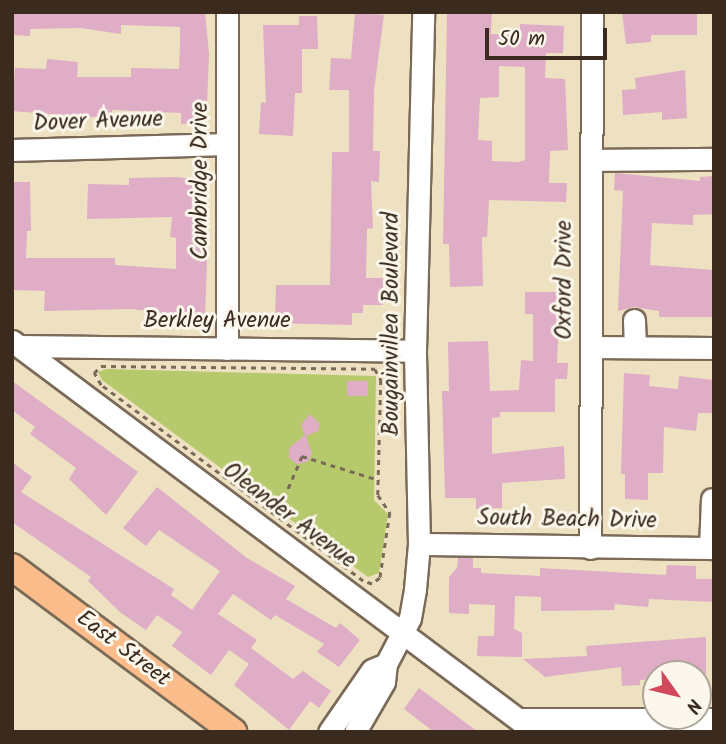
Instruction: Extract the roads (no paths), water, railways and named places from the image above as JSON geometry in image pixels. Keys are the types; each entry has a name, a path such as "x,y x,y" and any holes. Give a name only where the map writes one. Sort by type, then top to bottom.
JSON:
{"main road":[{"name":"East Street","path":"12,567 233,732"}],"street":[{"name":"Cambridge Drive","path":"227,12 227,349"},
{"name":"Bougainvillea Boulevard","path":"386,664 410,618 419,544 415,351 423,12"},
{"name":"Oxford Drive","path":"590,548 592,12"},
{"name":"Dover Avenue","path":"12,150 227,144"},
{"path":"592,160 714,159"},
{"path":"634,320 635,347"},
{"name":"Berkley Avenue","path":"16,343 415,351"},
{"name":"Oleander Avenue","path":"16,343 527,725"},
{"path":"591,347 714,348"},
{"path":"712,499 712,548"},
{"name":"South Beach Drive","path":"419,544 712,548"},
{"path":"329,732 372,670 386,664 384,682 355,732"},
{"path":"527,725 714,719"}]}
